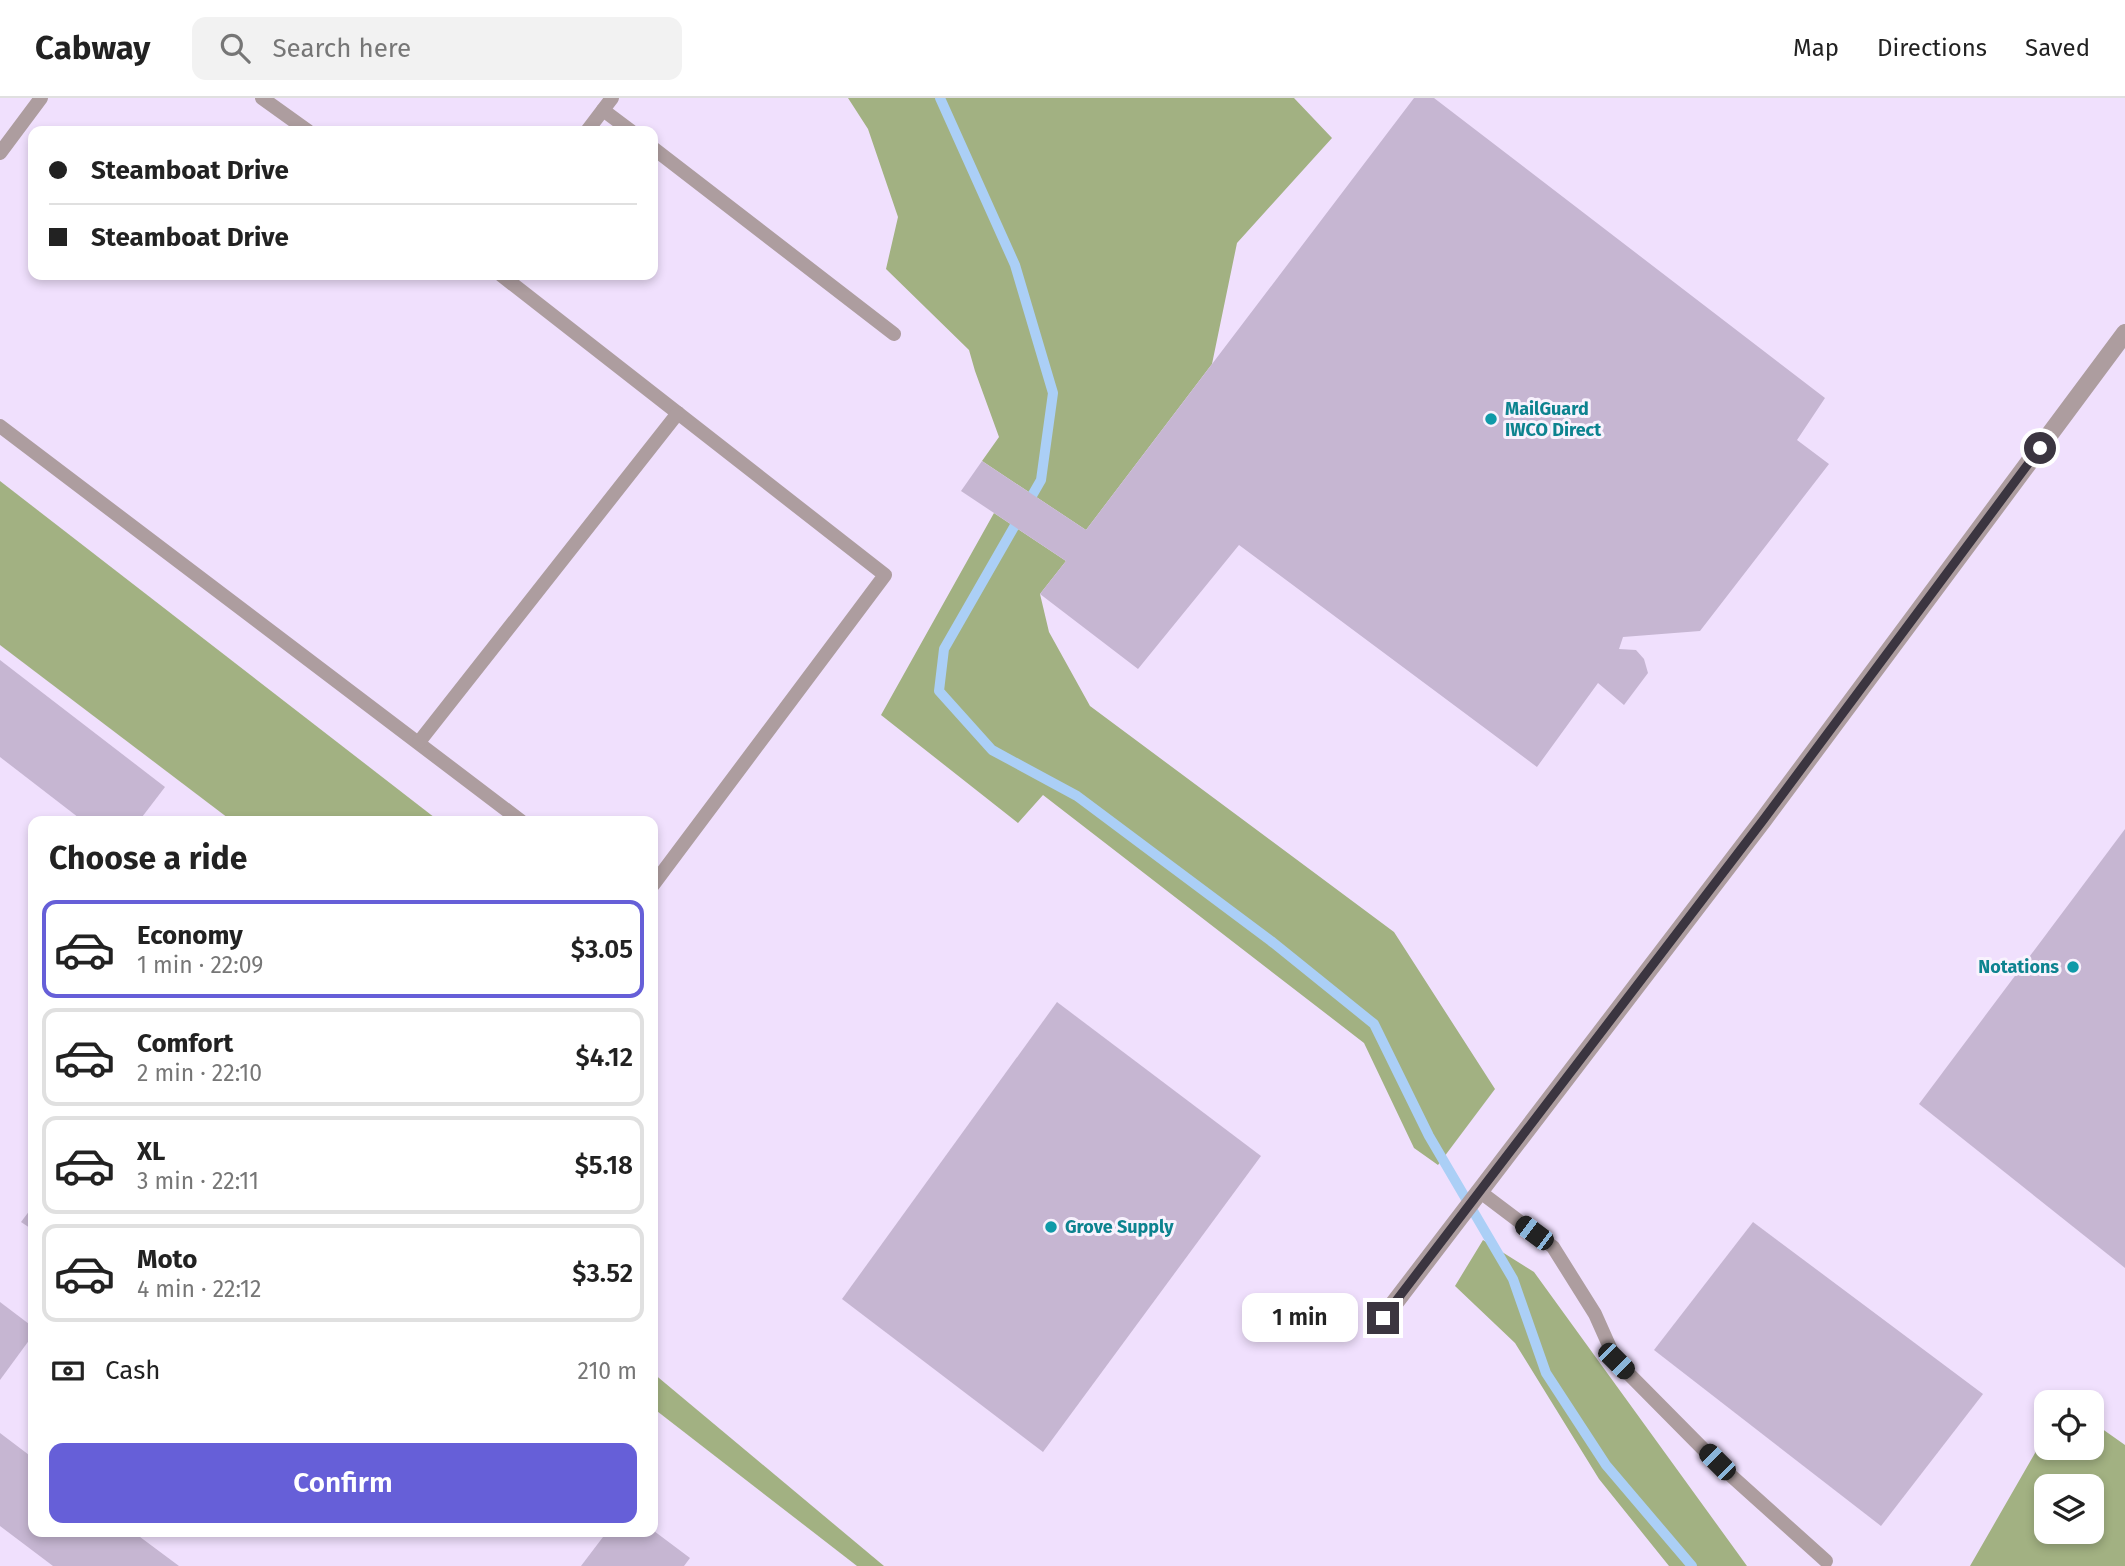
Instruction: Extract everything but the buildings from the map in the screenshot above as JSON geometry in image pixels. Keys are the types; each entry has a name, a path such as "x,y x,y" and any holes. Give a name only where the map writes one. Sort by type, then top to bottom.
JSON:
{"street":[{"path":"1383,1318 1764,819 2125,333"}],"lane":[{"path":"0,153 41,98"},
{"path":"262,98 300,126"},
{"path":"591,126 608,104 627,126"},
{"path":"658,152 894,334"},
{"path":"507,280 885,575 658,878"},
{"path":"419,742 678,413"},
{"path":"0,426 515,816"},
{"path":"1479,1191 1553,1247 1595,1314 1616,1361 1717,1462 1826,1561"}],"green space":[{"path":"848,98 1294,98 1332,138 1237,243 1212,364 1086,530 982,461 999,437 969,350 886,269 898,217 868,129"},
{"path":"0,481 433,816 225,816 0,645"},
{"path":"994,513 1066,561 1040,594 1049,632 1090,706 1394,932 1495,1089 1438,1165 1414,1148 1364,1043 1043,795 1018,823 881,715"},
{"path":"1483,1240 1534,1272 1747,1566 1669,1566 1599,1479 1515,1343 1455,1286"},
{"path":"658,1377 884,1566 857,1566 658,1412"},
{"path":"2104,1430 2125,1445 2125,1566 1970,1566 2034,1455 2034,1460 2104,1460"}],"waterway":[{"path":"940,98 1015,265 1053,393 1041,480 944,649 939,691 992,750 1077,796 1271,941 1374,1024 1429,1136 1513,1279 1546,1373 1606,1465 1692,1566"}],"place":[{"name":"MailGuard IWCO Direct","path":"1491,419"},
{"name":"Notations","path":"2073,967"},
{"name":"Grove Supply","path":"1051,1227"}],"route":[{"path":"1383,1318 1764,819 2040,448"}]}
